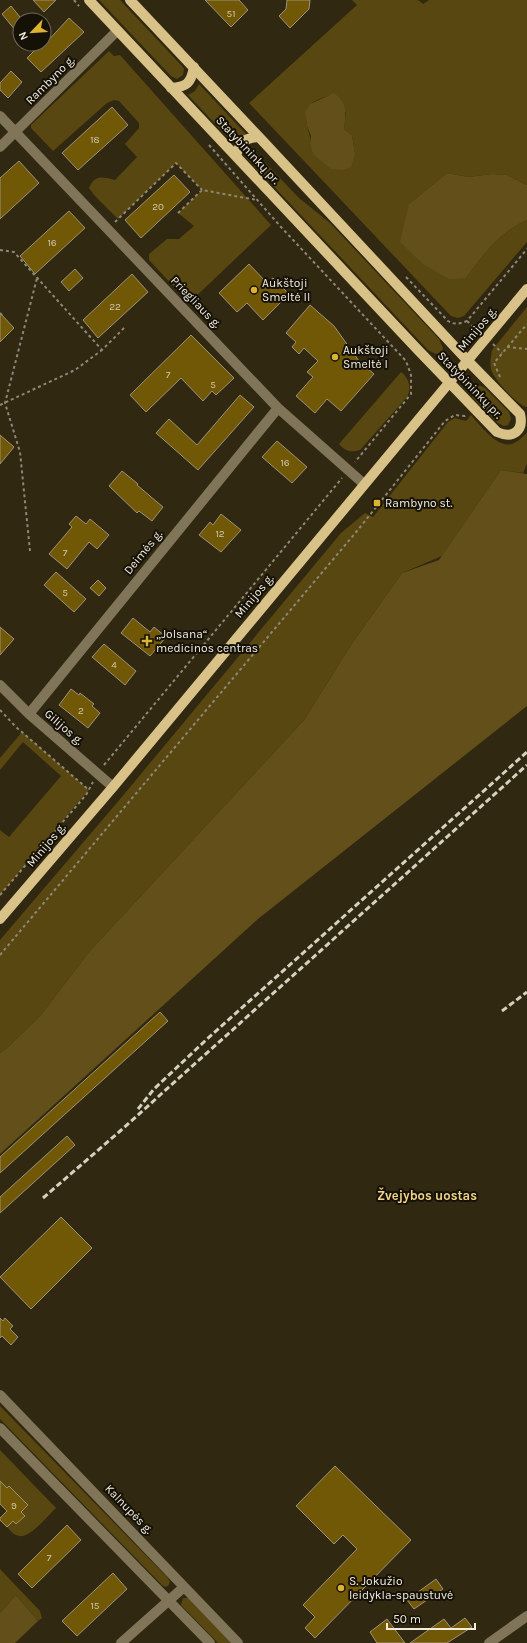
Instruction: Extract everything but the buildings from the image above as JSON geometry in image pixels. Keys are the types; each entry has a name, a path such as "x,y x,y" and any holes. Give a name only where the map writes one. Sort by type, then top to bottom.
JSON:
{"main road":[{"name":"Statybininkų pr.","path":"88,0 449,384 497,432 504,435 512,434 518,431 524,421 520,414 438,330 130,0"},
{"path":"171,88 181,87 188,83 194,68"},
{"path":"236,156 238,149 243,142 249,138 259,137"},
{"name":"Minijos g.","path":"0,920 113,787 527,290"}],"street":[{"name":"Rambyno g.","path":"0,147 117,31"},
{"name":"Priegliaus g.","path":"0,116 278,408 364,484"},
{"name":"Deimės g.","path":"29,714 278,408"},
{"name":"Gilijos g.","path":"0,685 29,714 113,787"},
{"name":"Kalnupės g.","path":"0,1395 238,1643"},
{"path":"0,1428 210,1643"},
{"path":"121,1643 184,1587"},
{"path":"489,1643 527,1616"}],"path":[{"path":"74,0 84,11"},
{"path":"0,895 89,790 97,774 411,394 411,375 406,361 207,143"},
{"path":"108,229 176,163 202,190 258,200"},
{"path":"178,212 202,190"},
{"path":"467,321 527,249"},
{"path":"0,250 14,252 102,350"},
{"path":"30,551 20,452 5,403 37,278"},
{"path":"438,330 448,321"},
{"path":"495,389 503,381 497,372 494,363 527,324"},
{"path":"0,405 75,370 102,350 126,326"},
{"path":"507,347 527,349"},
{"path":"0,955 357,531 445,420 455,415 465,416 473,408"},
{"path":"0,710 16,727 89,790"}],"shaded area":[{"path":"99,0 120,0 182,66 184,69 183,75 177,79 171,76"},
{"path":"352,0 418,0 423,4 429,0 527,0 527,185 507,175 492,174 469,177 447,173 409,204 466,278 492,245 507,231 527,220 527,242 464,316 458,318 451,316 249,103 357,5","holes":["334,94 346,113 344,129 352,135 355,154 310,143 306,117 307,111 312,103 316,100"]},
{"path":"109,51 114,56 120,55 271,225 189,303 149,260 149,254 167,239 179,239 194,226 178,213 202,190 176,163 118,219 89,188 94,180 100,178 115,180 137,157 125,144 139,128 139,123 119,101 114,100 107,103 53,151 31,128 31,125"},
{"path":"199,84 247,135 240,138 236,146 188,95 195,91"},
{"path":"334,93 339,97 344,105 344,129 352,135 355,154 351,167 343,170 331,169 313,154 310,143 311,136 307,126 305,112 310,104"},
{"path":"248,149 253,150 299,198 330,223 439,339 443,348 442,353 436,354 428,350 246,157 246,151"},
{"path":"447,173 469,177 492,174 507,175 527,185 527,220 507,231 492,245 466,278 449,279 423,264 400,242 409,204"},
{"path":"527,307 527,407 523,406 513,398 502,386 494,376 490,363 492,350"},
{"path":"401,372 409,383 409,394 407,397 360,450 348,451 339,444"},
{"path":"474,386 481,386 485,388 509,412 511,419 508,425 504,426 498,423 473,398 471,389"},
{"path":"471,415 490,436 508,445 519,440 527,433 527,464 523,473 501,470 442,556 402,573 353,642 304,720 89,952 40,1016 0,1053 0,940 121,798 341,533 365,513 373,517 448,422 455,418 466,421"},
{"path":"501,470 527,474 527,706 258,919 0,1154 0,1053 40,1016 89,952 304,720 353,642 402,573 439,560"},
{"path":"22,732 89,790 0,895 0,830 9,837 61,776 23,742 0,770 0,758"},
{"path":"0,1406 168,1578 170,1582 168,1586 165,1587 162,1585 0,1419"},
{"path":"0,1450 56,1508 38,1527 26,1535 16,1535 7,1527 13,1521 16,1524 24,1517 21,1512 28,1505 9,1486 7,1488 0,1481"},
{"path":"0,1569 40,1611 42,1618 38,1621 16,1595 0,1613"},
{"path":"16,1595 38,1621 15,1643 0,1643 0,1613"},
{"path":"183,1598 188,1598 232,1643 218,1643 181,1605"}],"railway":[{"path":"138,1109 154,1089 206,1040 527,752"},
{"path":"43,1198 119,1132 527,765"},
{"path":"502,1011 527,992"}],"place":[{"name":"Aukštoji Smeltė II","path":"254,290"},
{"name":"Aukštoji Smeltė I","path":"335,357"},
{"name":"Rambyno st.","path":"377,503"},
{"name":"„Jolsana“ medicinos centras","path":"147,641"},
{"name":"S. Jokužio leidykla-spaustuvė","path":"341,1588"}],"district":[{"name":"Žvejybos uostas","path":"427,1195"}]}
